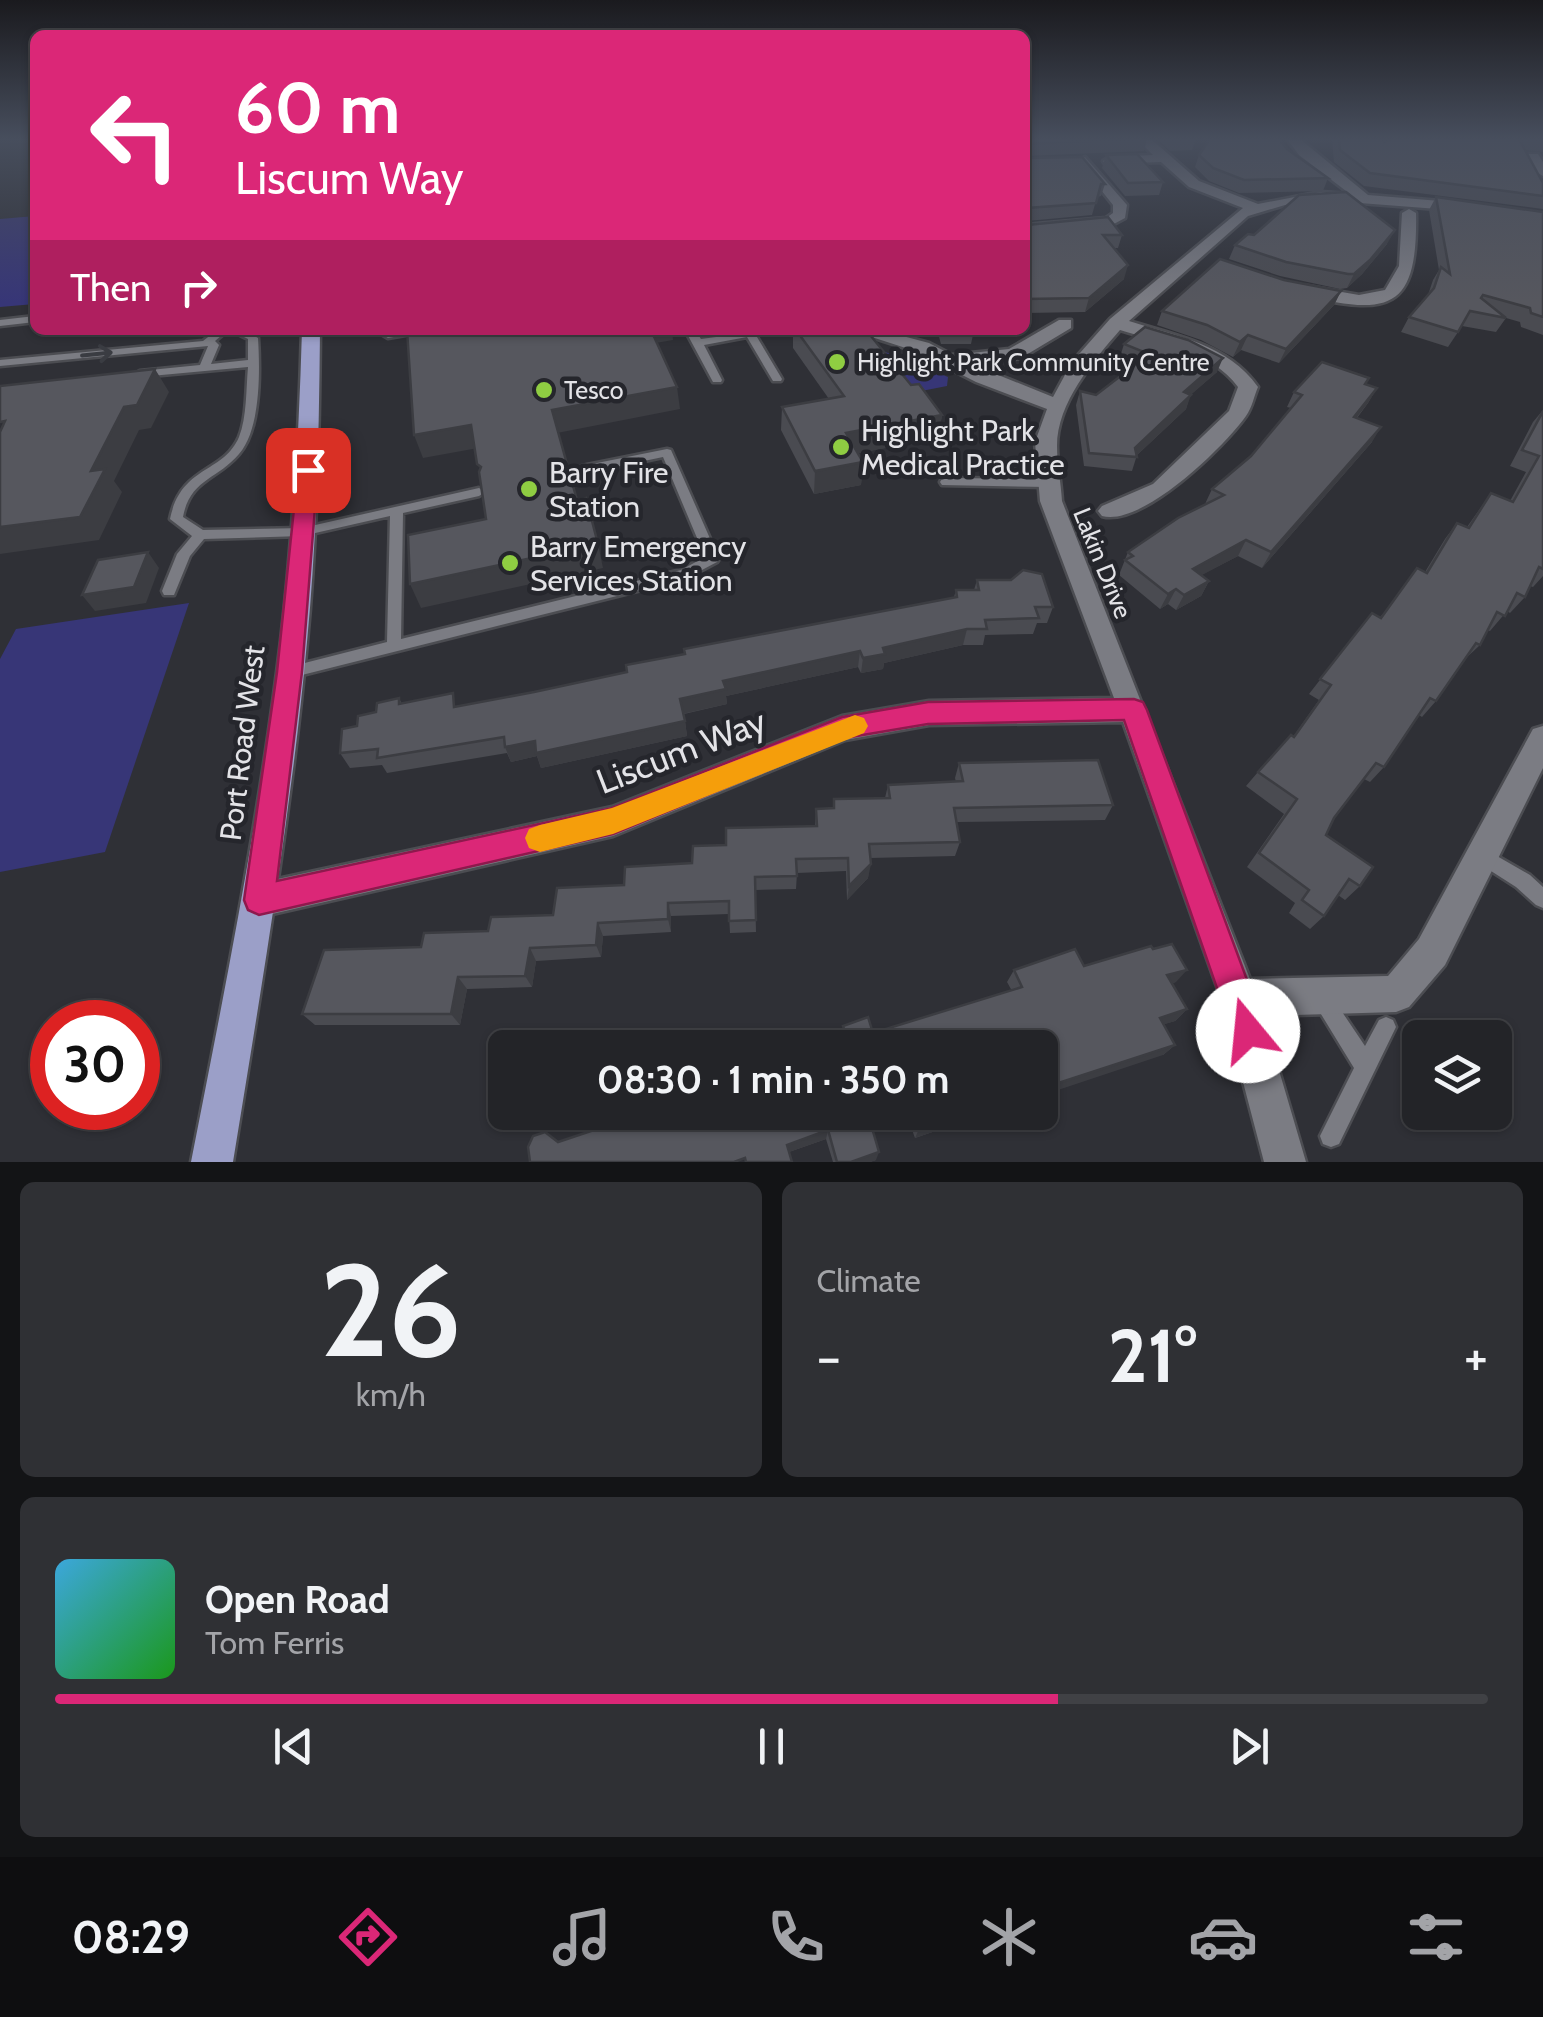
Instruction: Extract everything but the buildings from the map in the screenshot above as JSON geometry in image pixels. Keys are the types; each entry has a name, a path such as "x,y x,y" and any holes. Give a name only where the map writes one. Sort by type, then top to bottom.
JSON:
{"main road":[{"name":"Port Road West","path":"212,1162 259,900 290,672 308,470 311,335"}],"street":[{"path":"1030,230 1110,222 1120,214 1120,205 1110,193"},
{"path":"1217,193 1255,208"},
{"path":"1358,193 1361,196"},
{"name":"Lakin Drive","path":"1285,1162 1239,998 1134,710 1051,501 1046,442 1058,406 1080,366 1116,324 1200,258 1243,213 1321,196 1361,196 1486,210"},
{"path":"1293,286 1345,300 1384,297 1396,290 1408,273 1410,220"},
{"path":"950,361 1014,354 1065,324"},
{"path":"1110,511 1161,490 1238,414 1246,402 1248,388 1239,373 1218,358 1116,324"},
{"path":"878,335 922,347 983,378 1058,406"},
{"name":"Liscum Way","path":"259,900 613,821 842,728 928,713 1134,710"},
{"path":"1239,998 1396,994 1432,952 1543,738"}],"lane":[{"path":"0,326 30,323"},
{"path":"0,364 207,342 216,335"},
{"path":"246,335 253,338 253,363 244,439 223,464 185,488 177,504 176,519 200,534 302,532 479,492"},
{"path":"693,335 717,380"},
{"path":"698,343 744,335"},
{"path":"751,335 777,379"},
{"path":"204,367 214,346 207,342"},
{"path":"130,376 253,363"},
{"path":"290,672 685,574 712,560 667,453 582,470"},
{"path":"946,482 1048,483"},
{"path":"394,646 397,510"},
{"path":"169,591 184,554 200,534"},
{"path":"1483,856 1543,899"},
{"path":"1320,996 1366,1067"},
{"path":"1330,1136 1386,1027"}],"shaded area":[{"path":"30,216 30,304 0,307 0,219"},
{"path":"883,351 948,377 947,386 901,395"},
{"path":"189,603 105,852 0,872 0,659 16,629"}],"slow traffic":[{"path":"540,838 613,821 855,726"}],"place":[{"name":"Highlight Park Community Centre","path":"837,362"},
{"name":"Tesco","path":"544,390"},
{"name":"Highlight Park Medical Practice","path":"841,447"},
{"name":"Barry Fire Station","path":"529,489"},
{"name":"Barry Emergency Services Station","path":"510,563"}],"route":[{"path":"308,470 290,672 259,900 613,821 842,728 928,713 1134,710 1248,1031"}]}
